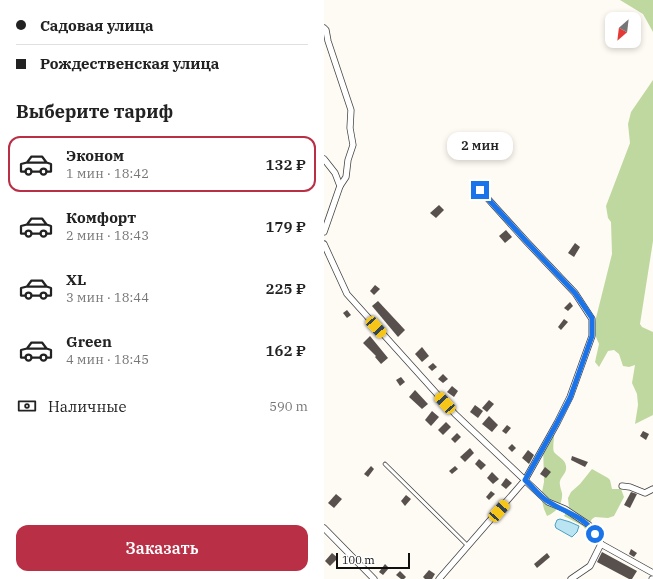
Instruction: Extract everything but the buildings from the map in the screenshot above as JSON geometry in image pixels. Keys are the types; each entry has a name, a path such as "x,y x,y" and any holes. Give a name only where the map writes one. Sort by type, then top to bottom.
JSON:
{"street":[{"path":"324,28 326,30 328,41 351,110 350,128 353,145 348,160 346,177 340,186 324,232"},
{"path":"324,159 335,173 340,186"},
{"path":"439,579 525,480 570,398 592,336 592,318 575,293 480,190"},
{"path":"324,244 347,294 455,414 548,502 565,509 589,525 601,544 653,573"},
{"path":"622,486 630,487 645,493 653,488"},
{"path":"324,528 374,579"},
{"path":"571,579 590,566 601,544"}],"lane":[{"path":"385,464 468,546"}],"green space":[{"path":"620,0 653,0 653,32 643,14"},
{"path":"653,80 653,241 640,324 642,327 653,332 653,415 635,424 638,405 637,394 632,383 635,365 629,367 623,366 619,354 614,350 608,351 599,367 595,362 599,344 593,330 612,254 611,222 608,218 606,206 630,143 628,124 631,112"},
{"path":"554,430 554,452 564,462 566,468 560,482 562,497 560,504 554,512 547,516 541,497 544,482 543,444"},
{"path":"592,469 610,480 612,489 621,489 624,497 614,516 608,518 595,517 592,519 586,530 583,526 564,516 569,508 568,498 571,492 580,484"}],"water":[{"path":"560,519 579,526 577,532 572,537 556,528 555,525 557,520"}],"route":[{"path":"480,190 575,293 592,318 592,336 570,398 525,480 548,502 565,509 589,525 595,534"}]}
